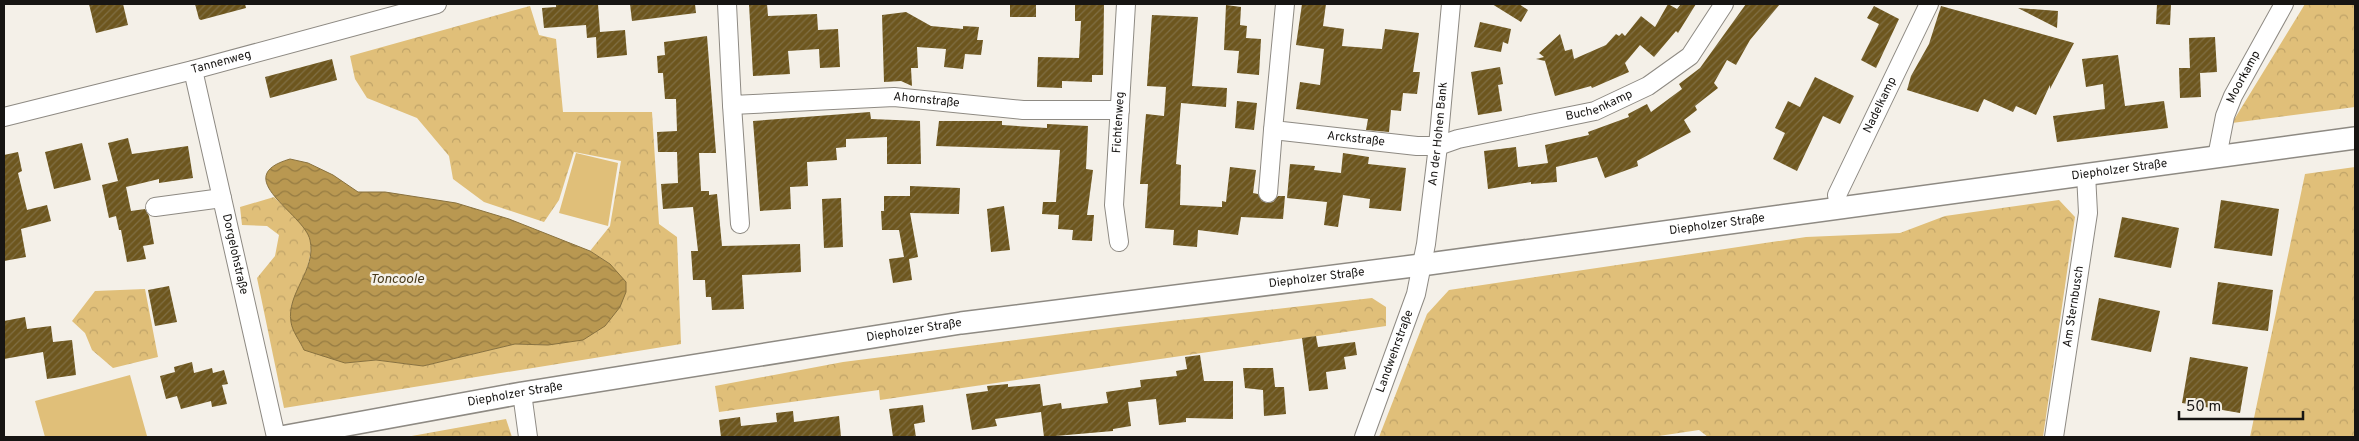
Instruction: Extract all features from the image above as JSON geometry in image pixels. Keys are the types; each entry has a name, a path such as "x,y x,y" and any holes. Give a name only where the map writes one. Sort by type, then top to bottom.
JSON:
{"main road":[{"name":"Diepholzer Straße","path":"281,437 522,393 961,323 1421,265 2355,138"}],"street":[{"name":"Tannenweg","path":"4,117 193,70 436,4"},
{"path":"726,4 740,224"},
{"name":"Fichtenweg","path":"1119,242 1114,205 1126,4"},
{"path":"1268,193 1285,4"},
{"name":"An der Hohen Bank","path":"1421,265 1426,244 1438,146 1451,4"},
{"name":"Buchenkamp","path":"1438,146 1458,139 1595,111 1648,86 1690,56 1724,4"},
{"name":"Nadelkamp","path":"1839,207 1837,195 1929,4"},
{"name":"Moorkamp","path":"2217,157 2225,116 2233,96 2284,4"},
{"name":"Dorgelohstraße","path":"193,70 276,437"},
{"name":"Ahornstraße","path":"732,105 877,97 1023,110 1120,110"},
{"name":"Arckstraße","path":"1273,130 1417,146 1438,146"},
{"name":"Am Sternbusch","path":"2054,437 2088,213 2086,174"},
{"path":"156,207 222,198"},
{"name":"Landwehrstraße","path":"1364,437 1416,294 1421,265"},
{"path":"522,393 528,437"}],"green space":[{"path":"2305,4 2355,4 2355,107 2232,123"},
{"path":"530,6 539,35 556,39 563,112 652,112 659,224 677,237 681,344 284,408 257,278 275,256 279,235 267,226 242,225 240,207 274,197 305,227 311,245 310,256 304,278 291,306 345,363 376,360 423,366 515,344 548,345 610,264 590,251 610,226 621,161 574,152 559,200 544,222 484,202 453,179 449,156 417,118 367,98 355,79 350,56"},
{"path":"576,153 618,163 608,226 559,213"},
{"path":"2355,167 2355,437 2250,437 2305,174"},
{"path":"2059,200 2075,217 2043,437 1708,437 1699,430 1652,437 1379,437 1427,314 1449,290 1806,237 1900,233 1945,216"},
{"path":"145,289 158,357 113,368 92,350 85,333 72,321 95,291"},
{"path":"1372,298 1386,307 1386,326 880,400 879,390 719,412 715,386 843,362 1118,327"},
{"path":"130,375 147,436 45,437 35,401"},
{"path":"506,419 512,437 406,437"}],"water":[{"name":"Toncoole","path":"290,159 308,163 333,175 358,192 385,192 456,203 509,219 590,251 610,264 626,282 626,292 620,307 605,326 583,340 548,345 515,344 423,366 376,360 345,363 304,350 294,332 291,322 291,311 293,301 309,261 311,251 310,240 296,218 274,196 268,185 266,175 273,167"}],"building":[{"path":"89,4 123,4 128,25 96,33"},
{"path":"195,4 245,4 246,8 201,20 199,19"},
{"path":"556,4 598,4 600,32 625,30 627,55 597,58 596,37 587,38 586,25 544,28 542,8 556,7"},
{"path":"630,4 695,4 696,13 632,21"},
{"path":"749,4 767,4 768,16 817,14 818,30 838,29 840,67 820,68 819,49 788,51 790,74 753,76"},
{"path":"1010,4 1036,4 1036,17 1010,17"},
{"path":"1075,4 1104,4 1103,75 1092,75 1092,82 1062,81 1062,88 1037,87 1038,57 1079,58 1081,21 1075,21"},
{"path":"1302,4 1326,4 1323,26 1344,29 1342,46 1382,49 1385,29 1419,33 1413,72 1420,72 1417,94 1403,93 1401,111 1391,110 1389,132 1366,130 1368,119 1296,109 1300,82 1320,85 1324,49 1296,45"},
{"path":"1492,4 1519,4 1528,10 1521,22"},
{"path":"1668,4 1677,9 1681,4 1696,4 1678,33 1676,31 1654,57 1640,45 1625,63 1629,72 1592,88 1591,86 1555,96 1545,61 1536,59 1544,57 1539,53 1560,34 1565,51 1572,49 1574,59 1606,45 1616,34 1619,36 1622,33 1625,36 1641,16 1655,27"},
{"path":"1746,4 1780,4 1750,40 1736,65 1727,60 1714,83 1718,88 1695,106 1697,110 1684,120 1691,132 1637,161 1638,166 1605,178 1597,157 1556,167 1557,182 1531,184 1531,182 1488,189 1484,151 1516,147 1518,167 1548,163 1545,145 1589,135 1588,132 1629,117 1628,114 1647,104 1651,112 1682,89 1679,84 1700,68"},
{"path":"2157,4 2171,4 2170,25 2156,24"},
{"path":"1226,5 1241,7 1240,25 1247,26 1246,38 1261,39 1259,75 1237,73 1239,51 1224,50"},
{"path":"1874,6 1899,19 1876,68 1861,60 1879,24 1867,18"},
{"path":"1941,6 2074,43 2050,89 2050,85 2036,115 2016,106 2013,112 1984,99 1978,112 1907,90 1911,76 1929,44"},
{"path":"2018,8 2058,11 2057,28"},
{"path":"906,12 931,26 963,29 963,26 979,27 977,40 983,40 981,55 965,54 963,69 944,67 946,49 917,47 918,68 911,68 912,86 901,81 884,82 882,15"},
{"path":"1152,15 1198,17 1192,86 1227,88 1226,107 1181,103 1176,164 1181,165 1180,205 1222,207 1222,201 1226,202 1230,167 1256,170 1253,193 1258,194 1262,201 1267,203 1273,202 1278,196 1285,196 1283,219 1241,217 1238,235 1198,230 1197,247 1173,245 1174,230 1145,228 1148,184 1140,184 1146,114 1164,116 1166,87 1147,86"},
{"path":"1480,22 1511,29 1508,44 1503,42 1501,52 1474,47"},
{"path":"707,36 716,153 699,153 701,191 709,191 709,195 717,194 722,246 800,244 801,272 742,275 744,309 712,310 711,297 706,297 705,280 693,280 691,251 698,251 693,207 663,209 661,184 678,183 677,152 658,152 657,132 677,131 676,99 665,99 663,73 658,73 657,56 665,55 664,42"},
{"path":"2215,37 2217,72 2200,73 2201,97 2180,98 2179,68 2190,68 2189,38"},
{"path":"2118,55 2125,106 2164,101 2168,128 2057,142 2053,116 2105,109 2103,84 2086,87 2082,59"},
{"path":"332,59 337,80 270,98 265,77"},
{"path":"1500,67 1503,84 1498,85 1502,111 1478,115 1471,72"},
{"path":"1815,77 1854,96 1840,124 1823,116 1797,171 1773,159 1785,133 1775,128 1788,101 1800,107"},
{"path":"1237,101 1257,103 1254,130 1235,128"},
{"path":"870,112 871,119 920,121 921,164 887,164 887,137 846,139 846,147 836,148 837,160 807,162 808,186 790,187 791,209 760,211 753,121"},
{"path":"939,121 1002,121 1002,125 1047,128 1047,124 1088,126 1086,169 1093,170 1087,215 1094,215 1092,241 1072,240 1073,230 1058,229 1059,215 1042,214 1043,202 1056,202 1060,150 936,146"},
{"path":"128,138 132,154 188,146 193,178 159,183 159,179 126,187 131,211 145,209 149,216 154,244 143,246 146,259 127,262 121,230 119,230 116,216 109,218 102,185 118,181 108,143"},
{"path":"82,143 91,180 54,189 45,152"},
{"path":"18,152 22,171 18,173 27,210 47,205 51,221 21,229 26,257 4,261 4,155"},
{"path":"1343,153 1369,157 1368,164 1406,168 1401,211 1369,208 1370,199 1343,195 1338,227 1324,225 1327,202 1287,198 1290,164 1315,166 1314,170 1341,173"},
{"path":"910,186 960,188 959,214 910,213 918,257 909,259 912,280 893,283 889,259 904,257 899,230 882,230 881,211 884,211 884,196 910,196"},
{"path":"841,198 843,247 824,248 822,199"},
{"path":"2221,200 2279,209 2272,256 2214,248"},
{"path":"1004,206 1010,250 991,252 987,209"},
{"path":"2122,217 2179,228 2171,268 2114,257"},
{"path":"2218,282 2273,290 2268,331 2212,324"},
{"path":"169,286 177,322 155,326 148,290"},
{"path":"2099,298 2160,311 2151,352 2091,340"},
{"path":"25,317 27,329 51,326 53,342 72,340 76,375 47,379 43,352 4,359 4,321"},
{"path":"1316,336 1318,347 1355,342 1357,355 1344,357 1346,369 1326,372 1328,389 1309,391 1302,338"},
{"path":"1200,355 1204,381 1233,381 1233,419 1186,418 1186,422 1159,425 1156,399 1128,402 1131,426 1113,429 1113,431 1044,437 1041,412 995,419 997,426 972,430 966,394 988,391 987,386 1008,384 1008,387 1040,384 1043,406 1061,403 1062,409 1108,403 1106,392 1141,387 1140,380 1177,376 1176,371 1187,369 1185,357"},
{"path":"2190,357 2248,367 2240,413 2182,403"},
{"path":"192,362 194,373 212,368 213,373 224,370 228,384 222,385 227,404 212,407 211,401 181,409 177,396 166,399 160,376 175,372 174,367"},
{"path":"1243,368 1273,368 1275,387 1284,387 1286,414 1264,416 1263,390 1245,388"},
{"path":"923,405 925,422 914,424 916,437 893,437 889,409"},
{"path":"793,411 794,422 839,416 841,437 721,437 719,420 740,417 741,426 777,422 776,413"}]}
